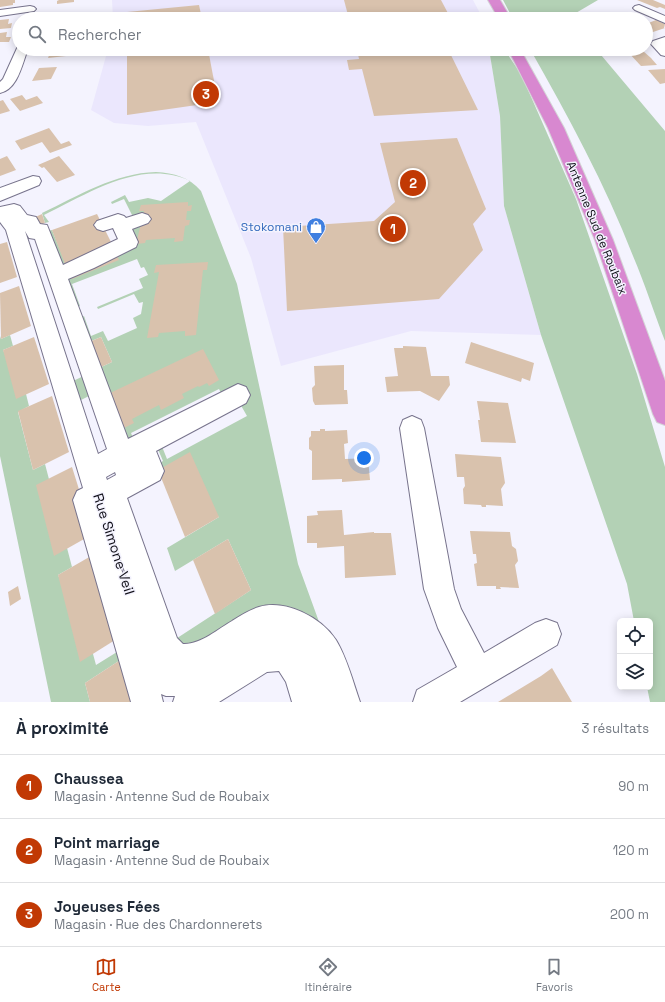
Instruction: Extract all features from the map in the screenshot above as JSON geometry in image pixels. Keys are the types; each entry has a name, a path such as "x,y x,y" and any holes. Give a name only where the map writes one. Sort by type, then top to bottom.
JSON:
{"highway":[{"path":"486,0 500,12"},
{"path":"494,0 500,12"},
{"name":"Antenne Sud de Roubaix","path":"518,56 556,128 604,240 665,414"},
{"name":"Antenne Sud de Roubaix","path":"528,56 564,127 602,207 634,285 665,368"}],"street":[{"path":"639,8 648,12"},
{"path":"0,13 30,9"},
{"path":"653,14 665,20"},
{"path":"665,41 657,44 665,52"},
{"path":"0,89 9,81 19,56"},
{"path":"1,211 33,181"},
{"path":"1,211 14,210 24,224 30,221 35,232 41,230 57,275 133,454 131,481 112,492 160,636 169,654 183,661 191,660 200,657 259,622 270,620 293,624 304,629 315,639 324,651 344,702"},
{"path":"1,211 147,702"},
{"name":"Rue Simone Veil","path":"1,211 15,228 153,666 166,680 181,680 196,674 255,640 274,636 294,643 310,655 327,702"},
{"path":"57,275 87,263 129,242 112,226 142,220"},
{"path":"91,471 133,454 238,394"},
{"path":"412,428 439,589 449,617 477,673"},
{"path":"429,702 546,634"},
{"path":"189,702 262,657 270,655 277,655 290,660 296,666 308,702"}],"shaded area":[{"path":"112,0 473,0 479,12 113,12"},
{"path":"106,56 490,56 500,116 504,206 541,335 411,331 281,366 251,258 196,122 148,126 114,123 91,110"}],"green space":[{"path":"503,0 598,0 578,12 509,12"},
{"path":"490,56 509,56 521,74 576,199 637,374 665,467 665,702 650,702 648,690 653,690 653,618 633,618 627,584 541,335 504,206 500,116"},
{"path":"534,56 602,56 665,131 665,341 622,229 572,125"},
{"path":"156,172 169,173 189,181 171,175 153,174 134,176 97,189 44,215 49,222 45,223 42,213 97,186 126,176"},
{"path":"190,181 201,191 237,284 298,564 330,652 168,644 251,590 228,539 175,571 167,548 219,517 155,472 153,467 163,461 157,447 161,444 167,459 247,416 239,402 222,395 219,389 131,433 134,440 122,446 99,368 112,362 101,337 89,342 75,320 84,316 91,336 103,331 108,341 137,328 133,318 141,314 143,302 139,303 134,294 98,309 97,307 143,288 139,279 148,275 144,267 141,268 137,259 72,284 80,306 72,310 48,231 52,230 66,264 126,241 133,217 124,199 112,204 111,202 125,195 129,202 148,198 161,201"},
{"path":"10,335 13,346 3,350 26,394 29,406 18,412 33,470 45,464 72,567 58,575 93,654 96,665 125,647 128,655 85,683 90,702 51,702 0,456 0,336 1,339"},
{"path":"90,373 97,392 79,401 73,381"}],"building":[{"path":"0,0 15,0 15,3 13,3 13,5 0,7"},
{"path":"74,0 74,2 57,4 57,1"},
{"path":"344,0 441,0 447,12 347,12"},
{"path":"637,0 653,0 665,5 665,9 660,7 657,8"},
{"path":"199,5 200,12 127,12"},
{"path":"9,19 8,24 12,23 11,28 0,29 0,20"},
{"path":"656,20 665,24 665,28 653,32 653,21"},
{"path":"7,32 6,37 11,37 9,42 0,42 0,33"},
{"path":"49,56 66,56 48,58"},
{"path":"127,56 209,56 218,102 127,115"},
{"path":"358,56 451,56 478,110 374,116 362,69 349,70 347,60 359,59"},
{"path":"632,56 649,56 657,65 641,66"},
{"path":"57,67 51,79 32,81 39,68"},
{"path":"665,69 665,83 660,84 648,70"},
{"path":"22,95 26,100 37,96 43,103 20,111 10,99"},
{"path":"3,100 10,111 0,114 0,101"},
{"path":"49,128 61,144 69,141 72,145 50,153 42,142 21,150 15,141"},
{"path":"457,138 486,209 473,224 483,250 439,299 287,311 283,227 374,221 395,202 380,143"},
{"path":"7,156 16,170 0,176 0,159"},
{"path":"59,156 75,175 57,182 44,167 42,168 38,165"},
{"path":"188,202 188,206 192,205 191,211 187,211 186,220 190,220 189,225 185,226 183,241 174,242 175,238 146,240 145,243 136,244 144,211 139,211 141,205"},
{"path":"42,214 45,223 34,227 31,219"},
{"path":"97,214 113,246 65,264 52,230"},
{"path":"7,242 17,277 0,283 0,244"},
{"path":"116,254 119,260 72,279 69,273"},
{"path":"208,262 207,270 203,270 196,335 185,336 185,331 159,333 158,337 147,338 159,272 154,273 156,265"},
{"path":"19,286 31,326 1,339 0,293"},
{"path":"34,337 49,384 16,399 3,350"},
{"path":"101,337 112,362 99,368 89,342"},
{"path":"471,342 534,363 530,381 522,378 521,382 465,363"},
{"path":"403,346 426,347 431,376 449,376 450,385 439,401 420,391 387,392 385,377 398,376 394,348 403,348"},
{"path":"203,349 219,380 209,386 207,383 182,394 184,398 161,410 159,405 132,419 134,423 122,429 108,394"},
{"path":"344,365 344,390 347,390 348,404 315,405 313,401 312,388 315,385 314,366"},
{"path":"52,396 69,452 33,470 18,411"},
{"path":"477,401 508,403 516,443 481,442"},
{"path":"320,429 325,429 325,431 347,430 348,443 344,444 345,459 368,458 370,480 342,482 342,479 312,480 312,451 309,449 309,438 311,436 311,431 320,431"},
{"path":"190,452 219,517 185,537 158,470"},
{"path":"455,454 501,457 505,483 501,489 503,506 486,505 486,507 482,507 481,505 464,504 464,477 457,477"},
{"path":"72,467 93,534 54,556 36,485"},
{"path":"342,510 344,535 374,532 391,533 396,575 345,578 344,546 317,548 317,543 307,543 307,516 318,515 317,511"},
{"path":"470,531 510,532 512,546 516,549 518,561 515,565 519,588 500,587 501,589 496,589 496,586 477,586 474,564 477,563 476,554 473,554"},
{"path":"228,539 251,590 215,614 193,560"},
{"path":"98,552 123,635 80,662 58,575"},
{"path":"18,586 21,599 10,606 8,592"},
{"path":"128,655 142,702 90,702 85,683"},
{"path":"552,668 572,702 498,702 541,676"}],"place":[{"name":"Joyeuses Fées","path":"206,94"},
{"name":"Point marriage","path":"413,183"},
{"name":"Chaussea","path":"393,229"},
{"name":"Stokomani","path":"316,244"}]}
